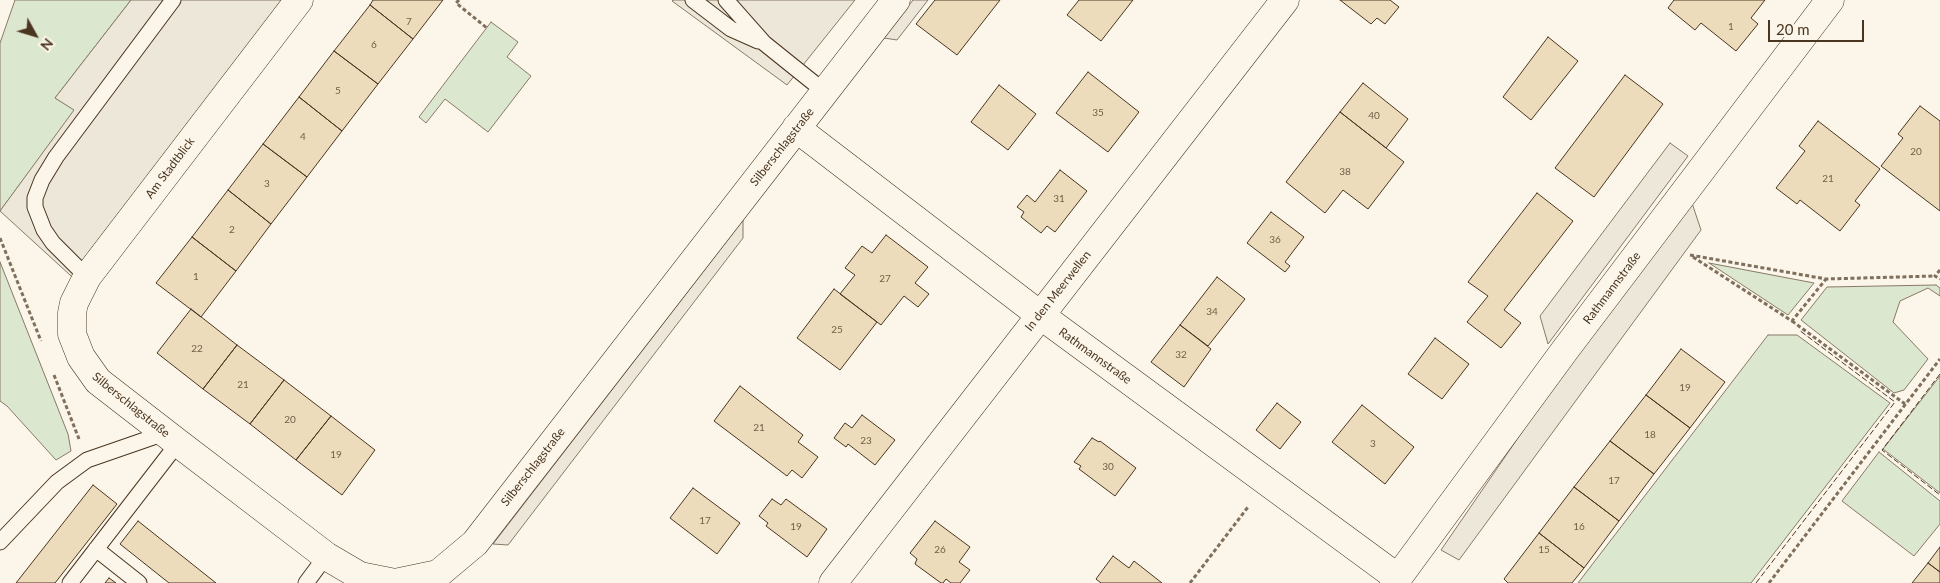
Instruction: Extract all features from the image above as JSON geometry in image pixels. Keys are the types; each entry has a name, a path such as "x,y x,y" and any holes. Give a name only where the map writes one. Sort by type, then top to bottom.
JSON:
{"street":[{"name":"Am Stadtblick","path":"76,347 72,334 72,313 78,294 87,277 299,0"},
{"name":"Silberschlagstraße","path":"76,347 86,366 98,381 326,556 360,576 395,583 438,574 475,543 896,0"},
{"name":"In den Meerwellen","path":"833,583 1285,0"},
{"name":"Rathmannstraße","path":"796,128 1040,315 1267,482 1396,581 1571,342 1830,0"}],"lane":[{"path":"87,277 44,230 35,207 35,198 42,180 56,157 173,0"},
{"path":"693,0 731,29 764,44"},
{"path":"726,0 764,44 825,92"},
{"path":"0,542 56,482 88,460 172,438"},
{"path":"70,583 96,550 172,438"},
{"path":"96,550 139,583"},
{"path":"306,583 326,556"}],"path":[{"path":"459,0 456,3 487,28"},
{"path":"1905,404 1792,321 1690,255 1826,279 1935,276 1940,279"},
{"path":"1935,276 1940,270"},
{"path":"1792,321 1826,279"},
{"path":"1769,583 1940,359"},
{"path":"1190,583 1267,482"}],"green space":[{"path":"15,0 131,0 55,98 75,110 0,211 0,43"},
{"path":"491,22 518,42 507,57 531,76 488,132 445,99 426,123 419,117"},
{"path":"0,262 68,434 71,451 56,460 7,406 0,401"},
{"path":"1709,263 1814,283 1788,315"},
{"path":"1936,285 1940,288 1940,296 1928,288 1900,301 1893,322 1928,359 1904,390 1894,393 1801,320 1827,287"},
{"path":"1768,335 1797,335 1890,403 1751,583 1578,583"},
{"path":"1940,376 1940,493 1883,449"},
{"path":"1879,452 1940,501 1940,524 1914,556 1842,501"}],"shaded area":[{"path":"131,0 299,0 82,286 0,211 74,110 55,98"},
{"path":"673,0 855,0 787,85"},
{"path":"913,0 928,0 897,40 884,38"},
{"path":"1670,143 1688,156 1548,344 1540,316"},
{"path":"1692,203 1701,230 1459,560 1441,550 1542,403"},
{"path":"743,220 743,238 508,545 493,544"}],"building":[{"path":"373,0 443,0 413,39 370,5"},
{"path":"935,0 1000,0 957,55 916,24"},
{"path":"1079,0 1133,0 1101,41 1067,15"},
{"path":"1340,0 1390,0 1399,7 1385,24 1377,18 1371,24"},
{"path":"1674,0 1765,0 1751,18 1758,24 1736,51 1701,23 1695,30 1668,8"},
{"path":"370,5 413,39 378,84 334,51"},
{"path":"1548,37 1578,61 1531,120 1503,97"},
{"path":"334,51 378,84 342,131 299,97"},
{"path":"1088,72 1139,112 1108,152 1056,113"},
{"path":"1625,75 1663,104 1594,197 1555,168"},
{"path":"1363,83 1408,119 1386,148 1340,112"},
{"path":"999,85 1036,114 1008,150 971,122"},
{"path":"299,97 342,131 307,177 263,144"},
{"path":"1920,106 1940,121 1940,211 1881,166 1903,138 1898,134"},
{"path":"1340,112 1404,162 1368,209 1343,190 1325,213 1286,182"},
{"path":"1818,121 1880,169 1855,201 1860,205 1840,231 1800,200 1797,204 1776,188 1805,151 1799,146"},
{"path":"263,144 307,177 271,224 228,190"},
{"path":"1060,170 1087,191 1055,232 1047,226 1041,233 1021,217 1024,212 1017,207 1027,195 1035,202"},
{"path":"228,190 271,224 236,271 192,237"},
{"path":"1537,193 1573,221 1504,310 1521,323 1501,348 1467,322 1488,296 1468,282"},
{"path":"1271,212 1304,237 1285,262 1290,266 1285,272 1247,243"},
{"path":"886,235 928,267 915,283 929,294 918,307 904,296 881,325 840,294 855,275 845,268 862,246 872,253"},
{"path":"192,237 236,271 201,317 156,283"},
{"path":"1217,277 1245,299 1208,346 1180,325"},
{"path":"834,289 877,322 840,370 797,338"},
{"path":"191,309 237,345 203,389 157,353"},
{"path":"1180,325 1211,349 1184,387 1151,362"},
{"path":"1435,338 1469,364 1442,399 1408,374"},
{"path":"237,345 284,380 250,424 203,389"},
{"path":"1681,349 1725,382 1690,428 1646,395"},
{"path":"284,380 331,416 296,460 250,424"},
{"path":"740,386 803,435 798,442 818,457 802,478 792,470 787,476 714,421"},
{"path":"1646,395 1690,428 1654,474 1610,441"},
{"path":"1277,403 1301,422 1280,449 1256,430"},
{"path":"1362,405 1414,447 1385,484 1332,442"},
{"path":"862,415 895,440 875,465 848,444 846,447 834,438 845,423 852,428"},
{"path":"331,416 375,450 342,495 296,460"},
{"path":"1092,438 1100,441 1136,468 1115,496 1079,469 1081,466 1074,462"},
{"path":"1610,441 1654,474 1619,521 1574,487"},
{"path":"93,485 117,504 55,583 16,583"},
{"path":"1574,487 1619,521 1584,568 1539,533"},
{"path":"693,488 740,523 717,554 670,518"},
{"path":"772,499 781,505 786,499 827,529 807,557 766,526 768,523 759,516"},
{"path":"138,521 216,583 169,583 120,544"},
{"path":"935,521 970,547 959,562 970,570 960,583 951,583 946,579 941,583 915,564 917,559 910,553"},
{"path":"1539,533 1584,568 1572,583 1508,583 1504,579"},
{"path":"1940,547 1940,572 1928,563"},
{"path":"1113,556 1129,568 1134,561 1162,583 1101,583 1096,579"},
{"path":"1928,563 1940,572 1940,583 1912,583"},
{"path":"109,578 116,583 105,583"}],"fence":[{"path":"1756,583 1895,402 1799,330"},
{"path":"1940,374 1882,450 1940,495"}]}
